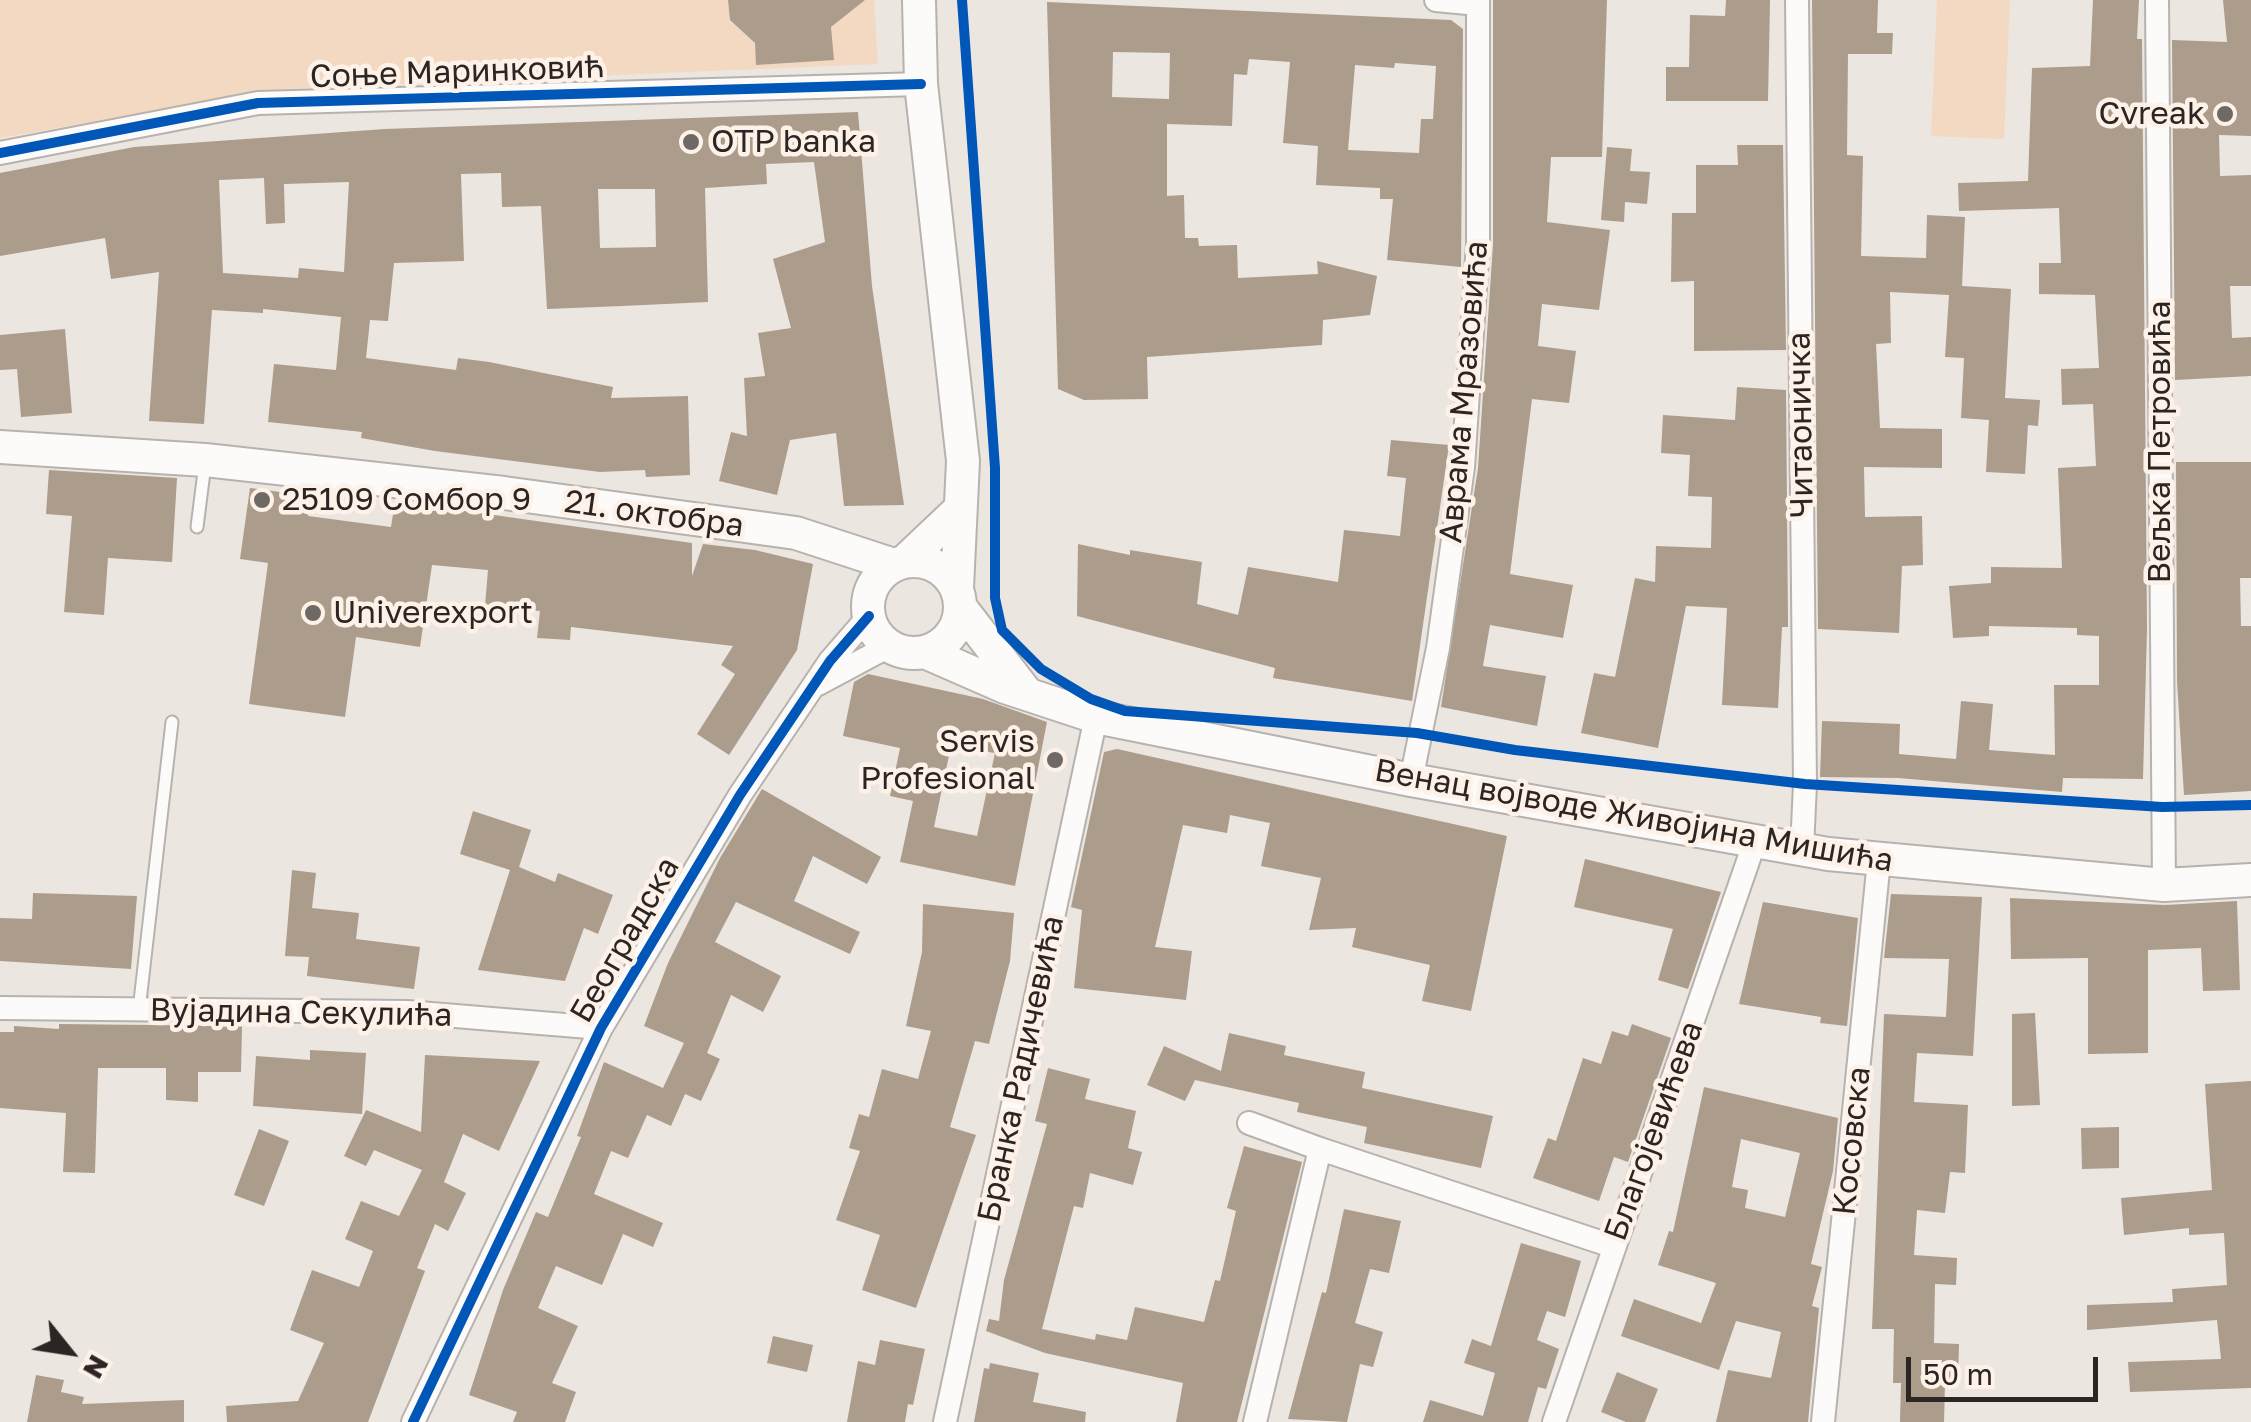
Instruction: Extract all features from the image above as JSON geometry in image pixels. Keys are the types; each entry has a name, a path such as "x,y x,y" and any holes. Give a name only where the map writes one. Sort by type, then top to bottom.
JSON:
{"main road":[{"path":"829,543 889,646 925,652 947,640 959,598 963,461 921,84 918,0"},
{"name":"21. октобра","path":"0,447 205,460 504,493 796,533 899,564"},
{"path":"868,612 875,583 960,509"},
{"path":"899,564 936,566 1025,691"},
{"name":"Венац војводе Живојина Мишића","path":"925,652 1096,717 1411,780 1755,841 1879,860 2164,884 2251,880"}],"street":[{"path":"1436,0 1478,2"},
{"name":"Читаоничка","path":"1797,0 1805,784 1802,849"},
{"name":"Вељка Петровића","path":"2157,0 2164,884"},
{"name":"Аврама Мразовића","path":"1411,780 1438,648 1463,467 1478,242 1478,2"},
{"name":"Соње Маринковић","path":"0,153 258,103 921,84"},
{"name":"Београдска","path":"413,1422 601,1028 740,795 811,688 868,612"},
{"name":"Београдска","path":"811,688 889,646"},
{"name":"Бранка Радичевића","path":"945,1422 1096,717"},
{"name":"Благојевићева","path":"1554,1422 1755,841"},
{"name":"Косовска","path":"1823,1422 1879,860"},
{"name":"Вујадина Секулића","path":"0,1008 407,1012 601,1028"},
{"path":"1249,1123 1612,1246"},
{"path":"1255,1422 1320,1149"}],"lane":[{"path":"197,527 205,460"},
{"path":"139,1010 172,722"}],"shaded area":[{"path":"0,0 874,0 878,64 281,89 0,138"},
{"path":"1937,0 2010,0 2004,139 1931,136"}],"building":[{"path":"728,0 865,0 831,27 834,60 756,65 755,43 730,20"},
{"path":"1493,0 1607,0 1602,157 1551,157 1547,222 1610,230 1599,310 1542,304 1538,346 1576,351 1569,403 1532,399 1510,574 1573,585 1563,638 1490,625 1483,666 1546,676 1537,726 1441,707 1478,468 1493,244"},
{"path":"1726,0 1770,0 1768,101 1666,101 1666,67 1689,67 1690,15 1725,16"},
{"path":"1812,0 1878,0 1877,33 1893,33 1892,54 1848,54 1847,155 1863,156 1861,256 1926,258 1927,215 1965,217 1962,286 2011,289 2005,398 2040,400 2038,426 2028,425 2025,474 1986,472 1989,420 1961,418 1964,358 1945,357 1949,295 1890,292 1891,343 1876,344 1880,428 1942,429 1942,468 1864,467 1865,517 1922,516 1923,565 1902,566 1899,633 1818,629"},
{"path":"2093,0 2139,0 2137,39 2142,39 2147,629 2143,779 2063,778 2062,792 1898,778 1820,777 1822,721 1900,724 1899,754 1956,759 1961,701 1993,704 1989,750 2055,755 2054,685 2099,685 2099,636 2077,635 2077,628 1989,626 1989,636 1953,638 1949,586 1991,583 1991,567 2062,568 2058,468 2096,466 2093,404 2062,405 2061,369 2099,368 2095,295 2039,294 2039,263 2061,263 2059,208 1959,211 1958,183 2028,181 2032,68 2090,66"},
{"path":"2223,0 2251,0 2251,136 2219,135 2220,176 2251,175 2251,286 2230,286 2232,338 2251,337 2251,376 2175,380 2172,40 2227,42"},
{"path":"1047,2 1451,20 1463,29 1461,267 1387,260 1393,199 1380,199 1380,188 1316,185 1318,146 1283,143 1290,62 1249,59 1247,75 1234,74 1232,126 1167,124 1167,196 1184,195 1185,238 1198,238 1199,246 1237,245 1238,278 1318,274 1317,261 1377,276 1370,315 1323,320 1322,345 1147,357 1148,399 1084,400 1058,389","holes":["1113,52 1170,53 1169,99 1112,97","1395,63 1436,66 1433,119 1421,119 1419,153 1348,150 1355,65 1394,68"]},
{"path":"858,112 872,286 904,505 844,506 836,433 790,440 777,495 719,481 731,432 747,436 744,378 765,376 758,333 791,328 773,259 825,242 814,162 766,164 767,184 705,188 708,302 547,309 541,206 502,207 501,173 461,174 464,261 394,263 388,321 370,320 366,358 456,370 458,358 489,362 613,387 611,398 688,396 690,475 646,477 645,470 600,472 435,451 361,438 362,432 268,422 274,364 336,370 341,317 263,309 263,313 212,310 204,424 149,421 159,272 111,279 105,238 0,256 0,173 134,147 385,129","holes":["264,178 266,224 285,223 284,184 349,182 344,272 299,268 298,278 223,273 219,180","598,189 655,189 656,247 600,248"]},
{"path":"1737,145 1783,145 1786,350 1694,351 1694,281 1671,282 1672,213 1696,213 1696,165 1738,165"},
{"path":"1607,147 1632,149 1630,171 1650,172 1647,204 1625,202 1624,222 1601,220"},
{"path":"65,329 72,413 21,417 17,369 0,370 0,335"},
{"path":"1737,387 1786,390 1788,627 1782,627 1778,708 1722,705 1727,608 1686,606 1658,748 1581,733 1594,673 1615,677 1635,578 1655,582 1656,546 1711,548 1712,497 1688,496 1690,455 1661,453 1663,415 1735,420"},
{"path":"1391,440 1449,445 1412,701 1273,678 1275,668 1077,616 1078,544 1130,555 1130,550 1202,562 1197,604 1238,615 1248,567 1338,582 1344,530 1400,536 1406,478 1387,476"},
{"path":"2176,462 2251,462 2251,578 2240,578 2241,626 2251,626 2251,791 2184,795 2177,681"},
{"path":"49,470 177,478 172,562 108,558 104,615 64,612 72,516 46,514"},
{"path":"250,488 310,496 308,516 391,527 395,501 692,543 692,576 703,544 755,550 813,564 797,650 729,755 697,734 735,674 721,665 733,646 571,627 570,640 537,638 540,611 485,606 488,570 432,565 420,647 356,637 345,717 249,704 268,563 240,559"},
{"path":"868,674 983,699 1047,722 1015,886 900,862 913,801 890,796 900,748 843,736 854,682","holes":["951,746 995,753 977,836 934,827"]},
{"path":"1117,749 1507,836 1471,1011 1422,1001 1430,965 1352,947 1356,928 1309,930 1321,878 1261,866 1270,823 1230,815 1227,833 1183,825 1155,947 1192,951 1186,1000 1074,988 1082,910 1071,907 1104,752"},
{"path":"762,789 881,857 867,884 813,856 794,901 860,932 850,954 736,902 715,942 781,976 763,1012 731,995 707,1053 720,1059 701,1101 685,1094 671,1126 647,1115 628,1158 611,1151 594,1194 663,1223 653,1247 623,1234 602,1285 556,1266 538,1308 578,1326 552,1383 576,1392 565,1422 513,1422 517,1412 469,1395 503,1290 536,1212 548,1217 581,1137 577,1136 604,1062 663,1088 684,1043 644,1026 668,963 720,858"},
{"path":"473,811 531,830 519,867 555,882 558,873 613,895 598,934 584,928 565,981 478,970 510,870 460,854"},
{"path":"1585,859 1721,892 1688,989 1658,980 1673,929 1574,907"},
{"path":"292,870 316,873 312,908 359,913 356,939 420,947 414,989 307,976 309,957 285,956"},
{"path":"33,893 137,896 131,969 0,961 0,918 32,919"},
{"path":"1891,894 1982,897 1973,1056 1917,1053 1914,1102 1968,1105 1965,1173 1950,1172 1945,1213 1917,1210 1914,1255 1957,1258 1956,1285 1935,1284 1934,1343 1959,1344 1958,1384 1945,1384 1944,1422 1900,1422 1901,1383 1893,1383 1894,1329 1872,1329 1884,1014 1946,1017 1949,959 1884,958"},
{"path":"2010,898 2165,905 2237,901 2240,990 2203,991 2201,948 2148,950 2148,1053 2088,1054 2088,958 2011,959"},
{"path":"1763,902 1858,918 1847,1026 1820,1023 1821,1017 1739,1004"},
{"path":"923,904 1014,913 1010,961 989,1044 975,1041 950,1127 976,1135 916,1308 862,1290 880,1235 836,1220 860,1151 849,1148 859,1114 869,1117 882,1069 918,1079 931,1031 906,1026 922,952"},
{"path":"2035,1013 2040,1105 2012,1106 2012,1014"},
{"path":"59,1024 242,1026 241,1072 198,1072 198,1102 166,1100 166,1068 98,1068 95,1173 63,1172 66,1113 0,1108 0,1032 14,1032 14,1026 59,1029"},
{"path":"1632,1024 1671,1038 1628,1162 1614,1157 1599,1201 1533,1178 1548,1138 1556,1141 1583,1058 1601,1064 1612,1031 1628,1036"},
{"path":"1229,1033 1286,1046 1284,1055 1365,1072 1362,1088 1493,1116 1481,1168 1364,1143 1367,1127 1297,1112 1299,1103 1195,1080 1185,1101 1147,1085 1164,1046 1221,1071"},
{"path":"310,1050 366,1053 362,1114 253,1106 256,1056 310,1060"},
{"path":"425,1055 540,1061 499,1151 463,1134 444,1182 466,1193 448,1231 435,1224 417,1268 425,1271 368,1422 227,1422 226,1406 298,1401 324,1343 290,1330 312,1270 359,1287 373,1251 345,1239 361,1201 399,1216 422,1170 374,1150 366,1166 344,1156 366,1110 421,1132"},
{"path":"1048,1068 1090,1079 1085,1099 1136,1111 1128,1148 1142,1152 1133,1185 1090,1173 1083,1208 1074,1206 1042,1329 1095,1340 1096,1334 1127,1340 1135,1307 1204,1322 1215,1280 1220,1281 1236,1211 1227,1208 1244,1146 1302,1162 1237,1422 1176,1422 1183,1383 1045,1353 986,1331 989,1319 999,1321 1004,1280 1047,1124 1035,1121"},
{"path":"2251,1081 2251,1388 2130,1392 2128,1362 2221,1359 2217,1320 2087,1330 2087,1305 2173,1302 2172,1289 2227,1285 2224,1233 2189,1235 2189,1228 2124,1235 2121,1198 2212,1190 2205,1084"},
{"path":"1704,1087 1838,1118 1833,1171 1811,1264 1822,1267 1812,1306 1819,1308 1808,1422 1716,1422 1728,1370 1771,1378 1781,1332 1736,1321 1719,1370 1621,1336 1634,1299 1701,1323 1716,1283 1658,1265 1669,1231 1673,1232","holes":["1741,1139 1800,1153 1785,1217 1745,1208 1748,1190 1732,1187"]},
{"path":"2119,1127 2119,1168 2082,1169 2081,1128"},
{"path":"259,1129 289,1141 264,1206 234,1195"},
{"path":"1344,1209 1401,1221 1389,1273 1370,1269 1355,1323 1383,1332 1373,1367 1360,1364 1347,1422 1288,1419 1322,1292 1326,1293"},
{"path":"1521,1243 1581,1261 1565,1317 1547,1311 1537,1340 1559,1349 1546,1389 1538,1387 1528,1422 1423,1422 1430,1400 1483,1416 1495,1373 1464,1363 1472,1339 1491,1346"},
{"path":"773,1336 813,1345 807,1372 767,1363"},
{"path":"880,1340 925,1349 913,1405 908,1404 905,1422 847,1422 858,1361 875,1365"},
{"path":"990,1363 1039,1373 1033,1402 1086,1412 1085,1422 974,1422 984,1368 989,1369"},
{"path":"1617,1372 1658,1389 1645,1422 1626,1422 1601,1412"},
{"path":"36,1375 64,1380 61,1392 84,1397 82,1404 184,1400 184,1422 27,1422"}],"cycle path":[{"path":"962,0 995,468 995,598 1002,630 1041,669 1091,699 1125,711 1417,733 1515,750 1805,784 2162,807 2251,805"},
{"path":"0,153 258,103 921,84"},
{"path":"413,1422 601,1028 740,795 830,661 869,616"}],"place":[{"name":"Cvreak","path":"2225,114"},
{"name":"OTP banka","path":"691,142"},
{"name":"25109 Сомбор 9","path":"262,500"},
{"name":"Univerexport","path":"313,613"},
{"name":"Servis Profesional","path":"1055,760"}]}
